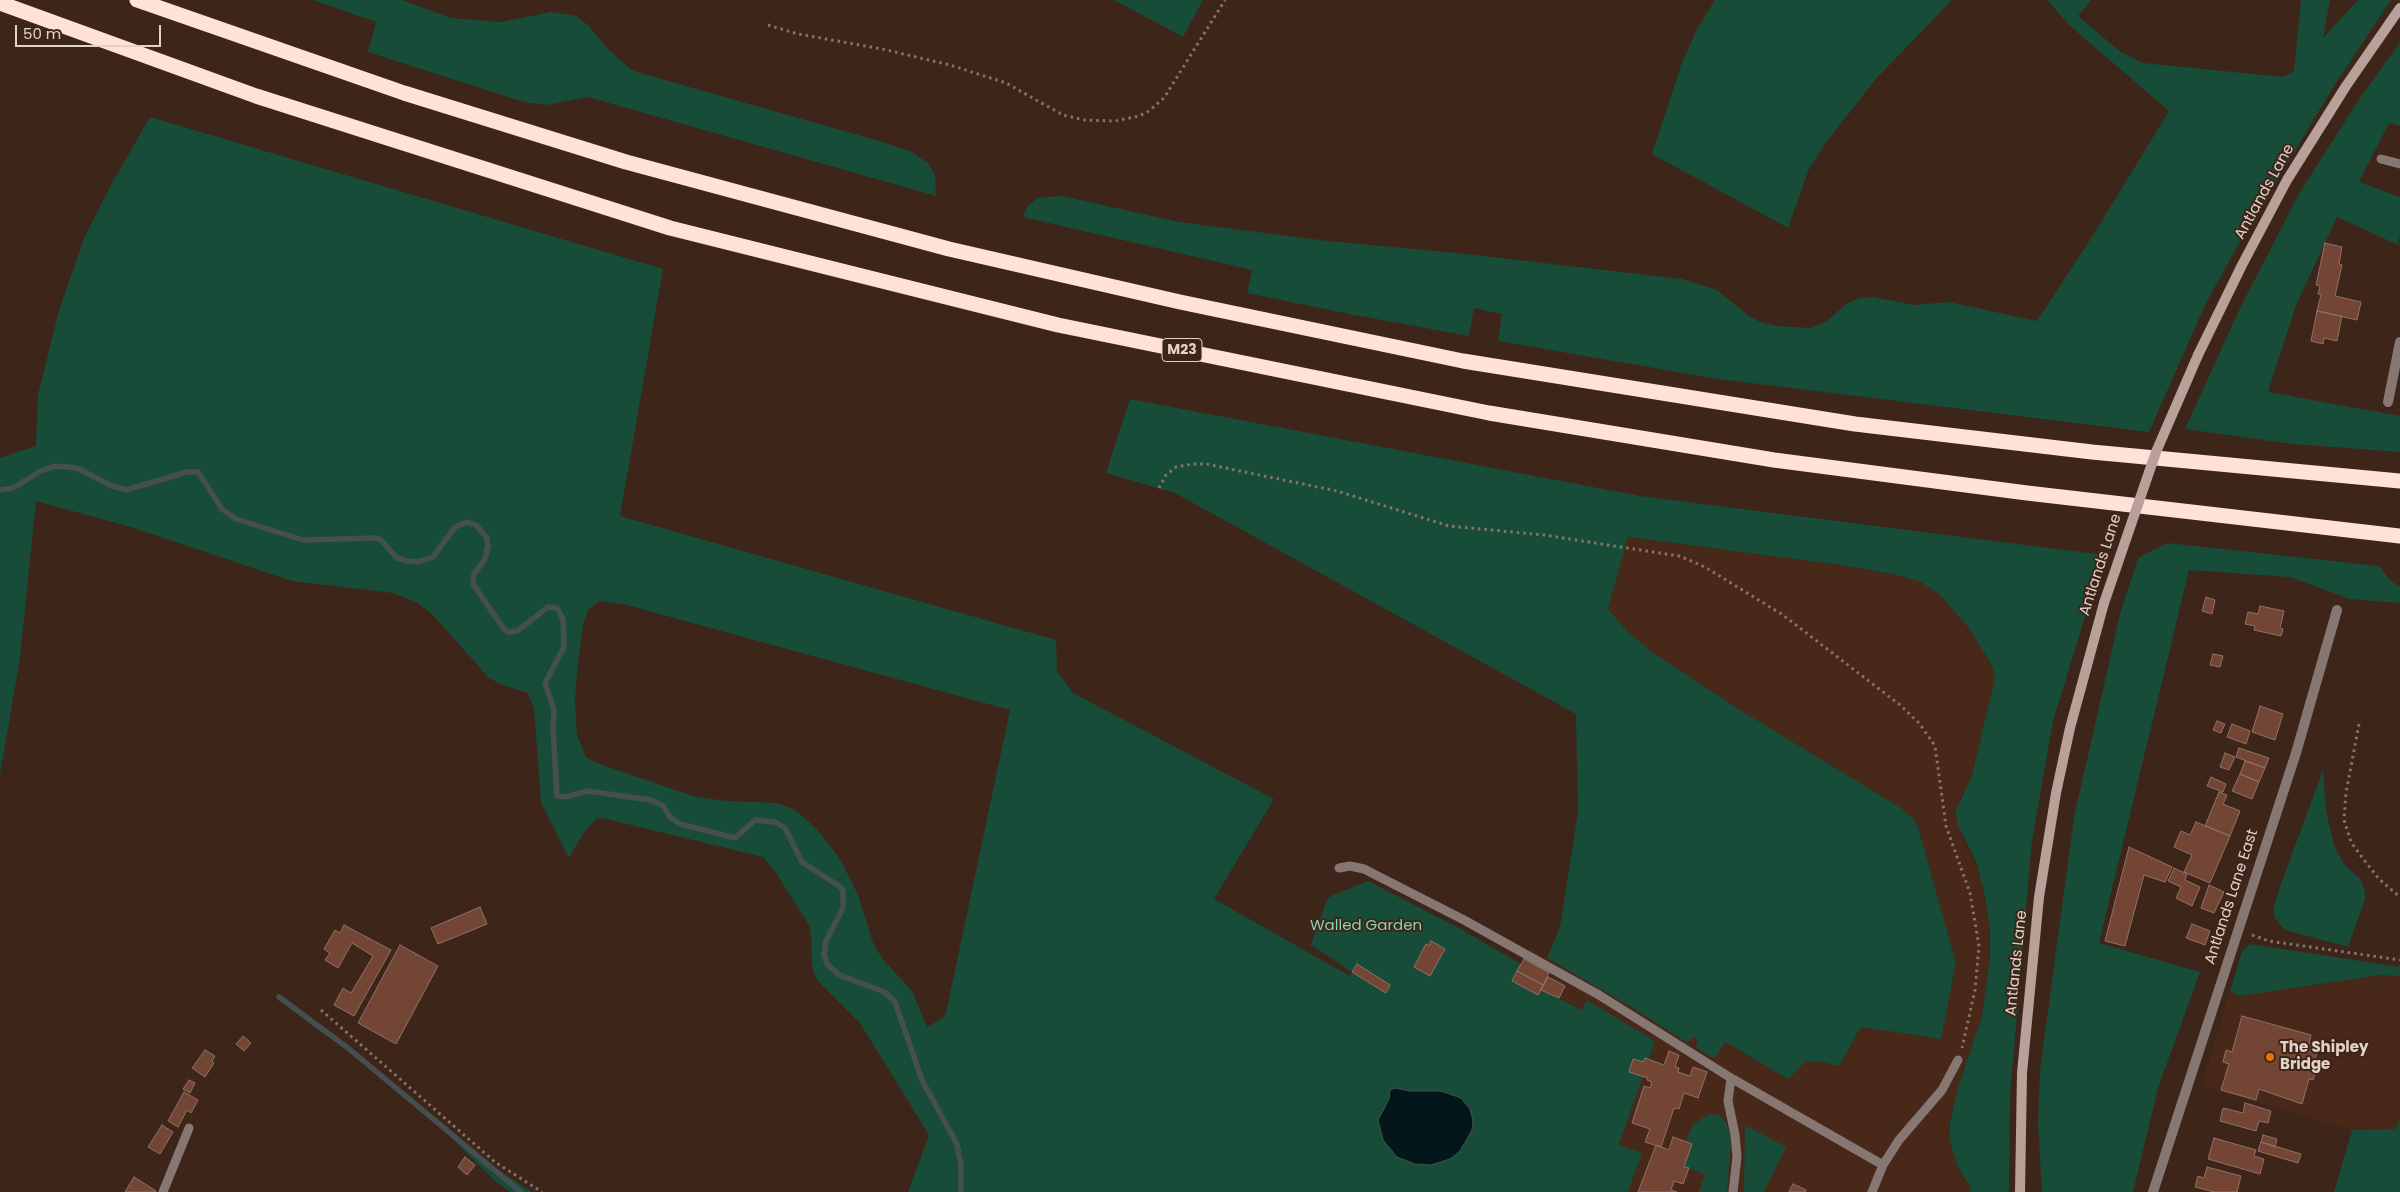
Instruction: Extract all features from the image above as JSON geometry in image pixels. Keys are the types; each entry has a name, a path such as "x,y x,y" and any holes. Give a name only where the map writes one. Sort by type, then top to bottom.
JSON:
{"highway":[{"path":"137,0 404,93 626,162 949,249 1180,302 1463,361 1855,424 2092,452 2400,481"},
{"name":"M23","path":"0,3 256,96 670,228 1058,325 1489,414 1774,460 2027,493 2400,536"}],"main road":[{"name":"Antlands Lane","path":"2020,1192 2022,1073 2039,897 2060,774 2104,603 2156,452 2198,355 2242,265 2287,180 2346,86 2400,8"}],"street":[{"path":"2388,402 2400,342"},
{"name":"Antlands Lane East","path":"2153,1192 2296,753 2337,610"}],"lane":[{"path":"2381,159 2400,164"},
{"path":"1339,868 1350,866 1364,869 1472,924 1599,995 1731,1078 1883,1164"},
{"path":"1872,1192 1883,1164 1899,1140 1942,1090 1958,1060"},
{"path":"1731,1078 1728,1101 1735,1135 1737,1157 1733,1192"},
{"path":"163,1192 189,1128"}],"path":[{"path":"768,25 798,34 882,49 950,65 1006,83 1063,115 1084,120 1116,121 1139,116 1149,111 1164,98 1225,0"},
{"path":"1158,488 1166,476 1176,467 1206,464 1337,491 1449,526 1544,535 1679,556 1691,560 1722,577 1796,625 1900,705 1919,723 1935,746 1941,780 1944,815 1970,892 1979,946 1978,974 1971,1014 1958,1060"},
{"path":"2359,724 2346,793 2344,820 2351,842 2361,856 2379,879 2400,897"},
{"path":"2237,930 2269,942 2400,960"},
{"path":"321,1010 499,1165 542,1192"}],"shaded area":[{"path":"1628,537 1848,566 1911,578 1931,587 1950,605 1969,627 1992,665 1995,678 1990,701 1970,781 1960,798 1960,830 1981,878 1990,930 1989,974 1982,1016 1957,1091 1950,1123 1954,1157 1963,1179 1971,1189 1970,1192 1628,1192 1642,1153 1619,1145 1655,1041 1587,1001 1582,1010 1541,989 1543,985 1517,971 1530,948 1638,1011 1687,1043 1692,1038 1696,1038 1698,1040 1696,1048 1710,1056 1715,1058 1724,1042 1788,1079 1806,1061 1817,1061 1839,1066 1861,1027 1941,1039 1956,963 1918,827 1901,808 1737,708 1652,652 1627,631 1608,609"},
{"path":"2400,967 2400,1117 2396,1129 2352,1130 2201,1086 2234,979"},
{"path":"1395,1088 1410,1091 1441,1091 1461,1098 1470,1109 1473,1121 1472,1130 1460,1151 1450,1159 1431,1165 1415,1164 1397,1157 1383,1140 1378,1120 1389,1099 1390,1090"}],"green space":[{"path":"313,0 402,0 451,18 501,22 551,12 576,16 588,25 606,47 628,67 637,72 912,152 928,163 935,175 936,196 588,97 546,105 524,102 368,52 376,22"},
{"path":"1114,0 1203,0 1183,37"},
{"path":"1715,0 1952,0 1874,81 1825,144 1809,169 1788,228 1652,154 1681,65 1697,29"},
{"path":"2047,0 2091,0 2078,16 2121,52 2143,63 2283,77 2294,71 2301,0 2330,0 2323,38 2358,0 2391,0 2334,86 2239,243 2205,305 2149,432 1718,379 1498,341 1502,314 1474,308 1469,336 1349,314 1247,293 1252,270 1023,217 1027,207 1037,198 1062,196 1179,222 1328,241 1457,253 1682,279 1717,290 1749,316 1760,322 1777,326 1811,328 1827,321 1846,304 1859,298 1872,297 1915,305 1949,302 2037,321 2095,232 2169,111 2069,25"},
{"path":"2400,42 2400,126 2389,123 2359,182 2400,197 2400,234 2398,245 2337,217 2296,305 2268,392 2400,416 2400,452 2292,444 2185,429 2241,306 2300,192 2358,101"},
{"name":"Walled Garden","path":"150,117 663,269 620,516 1056,640 1057,671 1073,693 1274,799 1214,899 1350,976 1352,972 1311,945 1329,897 1368,881 1457,927 1521,964 1512,981 1538,995 1541,990 1582,1010 1587,1000 1655,1041 1619,1145 1642,1153 1628,1192 908,1192 929,1135 860,1023 817,980 812,966 809,925 776,873 763,857 602,818 596,819 583,834 569,858 541,802 534,709 528,693 500,684 489,678 432,614 416,602 393,593 292,581 134,528 36,501 20,658 0,774 0,458 36,446 38,395 59,310 85,236 112,183","holes":["599,601 623,604 1010,710 946,1013 943,1018 927,1027 912,991 882,958 873,943 858,895 840,859 817,829 795,810 777,803 727,801 696,797 599,764 586,757 577,735 575,700 577,670 583,625 588,610","1431,942 1445,949 1430,976 1414,967 1426,945 1429,946","1356,965 1390,985 1386,992 1352,972"]},
{"path":"1130,399 1640,496 2104,555 2053,721 2032,841 2010,1095 2009,1192 1970,1192 1971,1189 1957,1165 1950,1142 1950,1123 1957,1091 1982,1016 1990,957 1990,929 1984,891 1976,862 1957,823 1956,810 1972,775 1995,678 1992,665 1968,627 1939,594 1921,582 1901,576 1848,566 1628,537 1608,609 1627,631 1652,652 1737,708 1901,808 1914,819 1918,827 1956,963 1941,1039 1861,1027 1839,1066 1817,1061 1806,1061 1788,1079 1725,1042 1715,1058 1710,1056 1696,1048 1698,1040 1696,1038 1692,1038 1687,1043 1638,1011 1547,958 1560,927 1578,812 1576,714 1175,493 1106,473"},
{"path":"2167,543 2379,566 2390,580 2400,587 2400,603 2350,599 2290,577 2189,570 2099,943 2200,972 2158,1088 2133,1192 2042,1192 2038,1122 2040,1071 2074,817 2121,610 2138,558"},
{"path":"2323,770 2326,810 2334,846 2344,864 2360,879 2365,891 2365,899 2348,947 2285,930 2274,917 2274,907 2280,887"},
{"path":"2250,944 2400,967 2400,976 2380,975 2239,996 2230,991 2242,952"},
{"path":"415,1102 497,1169 532,1192 510,1192 494,1180"},
{"path":"1710,1114 1718,1115 1724,1119 1731,1140 1727,1192 1699,1192 1705,1174 1684,1167 1692,1144 1686,1141 1693,1124"},
{"path":"2400,1117 2400,1192 2334,1192 2352,1130 2396,1129"},
{"path":"1745,1125 1786,1147 1764,1192 1744,1192"}],"building":[{"path":"2325,243 2342,247 2339,264 2342,265 2335,296 2361,302 2357,320 2317,311 2321,295 2318,294 2320,286 2316,285"},
{"path":"2317,311 2342,316 2337,341 2324,338 2323,344 2311,341"},
{"path":"2206,597 2215,600 2212,614 2202,611"},
{"path":"2260,606 2284,611 2280,628 2283,629 2281,636 2254,630 2255,626 2245,624 2248,612 2258,614"},
{"path":"2213,654 2223,656 2220,667 2210,665"},
{"path":"2260,706 2283,714 2275,740 2252,732"},
{"path":"2217,721 2225,724 2221,733 2213,730"},
{"path":"2232,724 2250,731 2246,744 2227,737"},
{"path":"2239,748 2269,758 2265,768 2236,757"},
{"path":"2225,753 2235,757 2229,770 2220,767"},
{"path":"2245,761 2265,768 2259,782 2240,774"},
{"path":"2240,774 2259,782 2252,799 2232,791"},
{"path":"2211,777 2226,784 2223,792 2207,786"},
{"path":"2219,792 2227,795 2223,804 2240,811 2230,836 2205,826"},
{"path":"2196,822 2230,836 2210,883 2184,872 2192,855 2174,847 2181,831 2190,835"},
{"path":"2129,847 2172,867 2165,882 2144,875 2125,946 2105,941"},
{"path":"2174,868 2187,874 2185,880 2200,887 2192,906 2176,898 2181,887 2168,881"},
{"path":"2209,885 2224,892 2214,913 2201,908"},
{"path":"480,907 487,924 438,944 431,928"},
{"path":"2192,924 2210,931 2205,945 2186,938"},
{"path":"344,925 391,950 354,1016 334,1005 343,988 351,993 373,956 352,943 338,968 325,960 330,953 324,949 335,930 340,933"},
{"path":"1431,941 1445,949 1430,976 1414,967 1426,944 1429,946"},
{"path":"400,945 438,966 396,1044 358,1023"},
{"path":"1524,959 1549,973 1543,985 1517,971"},
{"path":"1357,964 1390,985 1386,993 1352,972"},
{"path":"1517,971 1543,985 1538,995 1512,981"},
{"path":"1548,977 1565,986 1559,998 1541,990"},
{"name":"The Shipley Bridge","path":"2242,1016 2311,1035 2309,1043 2319,1046 2313,1065 2317,1066 2313,1080 2309,1079 2302,1104 2259,1089 2256,1100 2221,1090 2229,1064 2223,1062 2226,1050 2232,1052"},
{"path":"243,1036 251,1043 244,1051 236,1044"},
{"path":"205,1050 215,1056 212,1061 214,1063 205,1077 192,1068"},
{"path":"1669,1051 1679,1055 1675,1067 1679,1068 1678,1072 1690,1076 1693,1067 1707,1072 1698,1098 1684,1093 1679,1109 1674,1108 1661,1147 1645,1142 1650,1129 1632,1123 1644,1086 1650,1088 1652,1082 1647,1080 1648,1078 1629,1072 1633,1059 1643,1062 1645,1058 1664,1065"},
{"path":"189,1080 195,1083 190,1093 183,1089"},
{"path":"184,1092 198,1100 191,1113 187,1110 178,1127 168,1121"},
{"path":"2245,1103 2271,1111 2268,1123 2259,1121 2256,1131 2220,1121 2223,1108 2243,1113"},
{"path":"162,1125 173,1132 160,1154 148,1147"},
{"path":"2263,1135 2277,1139 2275,1147 2261,1142"},
{"path":"1673,1137 1692,1144 1684,1167 1689,1168 1683,1184 1674,1181 1671,1190 1677,1192 1638,1192 1656,1145 1669,1150"},
{"path":"2214,1138 2256,1150 2254,1156 2264,1159 2260,1174 2208,1159"},
{"path":"2261,1142 2301,1154 2298,1163 2258,1151"},
{"path":"465,1157 475,1165 467,1175 458,1167"},
{"path":"2207,1167 2241,1176 2237,1192 2214,1192 2195,1187 2198,1176 2204,1178"},
{"path":"134,1177 156,1191 125,1192"},
{"path":"1793,1184 1806,1190 1805,1192 1789,1192"}],"waterway":[{"path":"0,490 13,488 41,471 55,466 77,468 112,486 126,490 187,472 198,472 222,509 236,519 303,540 377,538 397,558 418,562 433,557 455,527 467,522 476,525 487,538 488,546 485,559 474,574 473,584 504,629 508,632 517,631 548,607 557,608 563,619 564,647 545,683 554,710 553,729 557,796 566,797 587,791 651,800 663,806 670,817 680,824 735,838 755,820 775,822 785,828 802,862 843,890 843,908 826,941 824,955 827,964 839,975 885,992 895,1002 922,1080 957,1144 961,1165 961,1192"},
{"path":"279,997 348,1048 521,1192"}],"place":[{"name":"The Shipley Bridge","path":"2270,1057"}]}
